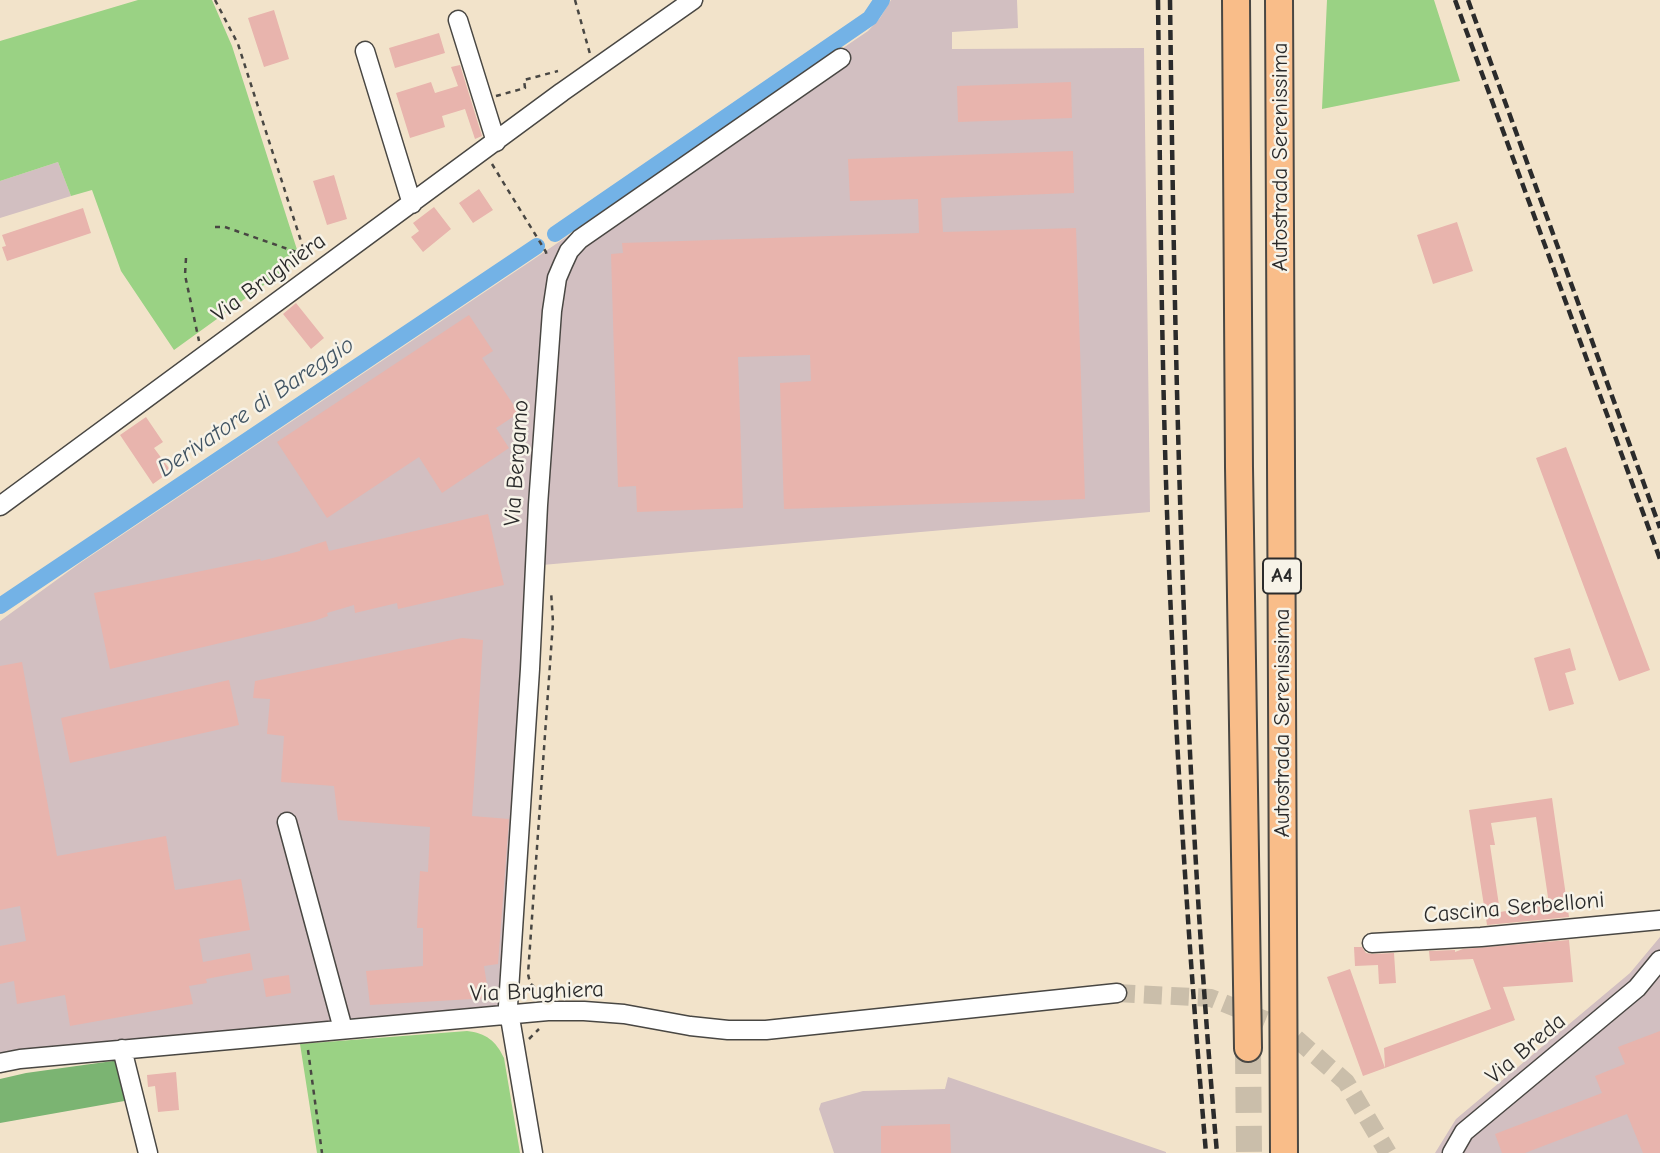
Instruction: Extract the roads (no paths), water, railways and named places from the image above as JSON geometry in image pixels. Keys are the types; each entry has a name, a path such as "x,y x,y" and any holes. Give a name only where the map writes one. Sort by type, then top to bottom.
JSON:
{"highway":[{"name":"Autostrada Serenissima","path":"1236,0 1239,467 1248,1048"},
{"name":"Autostrada Serenissima","path":"1279,0 1284,1153"}],"street":[{"name":"Via Brughiera","path":"0,506 567,88 694,0"},
{"path":"458,20 496,142"},
{"path":"365,51 412,204"},
{"name":"Via Bergamo","path":"533,1153 508,1014 538,505 551,318 557,278 569,251 580,239 841,58"},
{"path":"287,822 343,1029"},
{"name":"Cascina Serbelloni","path":"1372,943 1481,937 1660,920"},
{"name":"Via Breda","path":"1452,1153 1464,1132 1637,988 1660,960"},
{"name":"Via Brughiera","path":"0,1063 122,1049 508,1014 584,1011 624,1014 690,1027 766,1030 1117,993"},
{"path":"122,1049 148,1153"}],"waterway":[{"name":"Derivatore di Bareggio","path":"555,234 870,18 882,0"},
{"name":"Derivatore di Bareggio","path":"0,606 537,246"}],"tunnel":[{"path":"1117,993 1211,998 1283,1027 1346,1082 1388,1153"},
{"path":"1248,1048 1249,1153"}],"railway":[{"path":"1158,0 1169,565 1182,818 1206,1153"},
{"path":"1170,0 1183,577 1196,865 1217,1153"},
{"path":"1455,0 1660,559"},
{"path":"1468,0 1660,528"}]}
